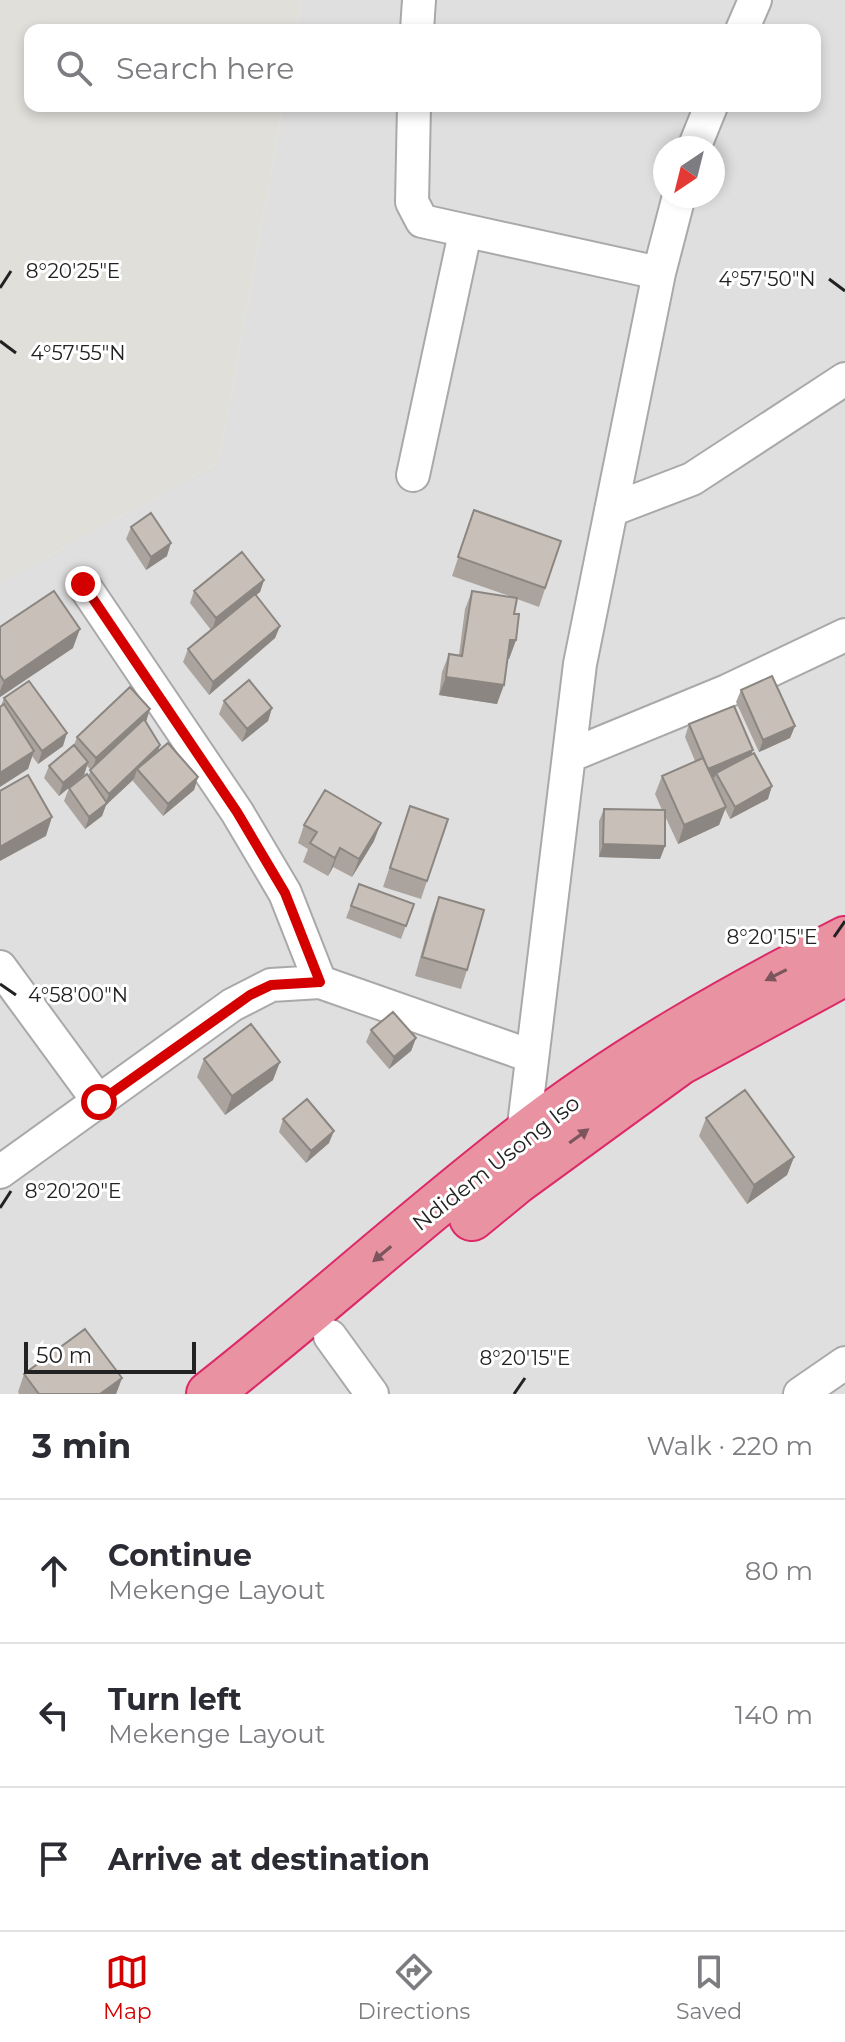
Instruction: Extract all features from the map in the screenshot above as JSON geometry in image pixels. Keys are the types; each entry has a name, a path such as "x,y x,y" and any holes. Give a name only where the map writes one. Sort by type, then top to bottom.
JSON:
{"highway":[{"name":"Ndidem Usong Iso","path":"209,1394 523,1136 572,1100 731,998 845,939"},
{"name":"Ndidem Usong Iso","path":"256,1394 517,1181 679,1063 845,973"}],"street":[{"path":"417,24 419,0"},
{"path":"745,24 755,0"},
{"path":"414,112 412,202 415,213 422,221 465,233 659,273"},
{"path":"699,136 709,112"},
{"path":"517,1181 580,664 659,273 676,208"},
{"path":"413,475 465,233"},
{"path":"611,510 692,479 845,379"},
{"path":"83,584 237,812 285,893 320,982"},
{"path":"569,756 727,691 845,635"},
{"path":"0,967 99,1102"},
{"path":"0,1172 250,995 271,985 320,982 531,1056"},
{"path":"330,1336 372,1394"},
{"path":"800,1394 845,1363"}],"shaded area":[{"path":"0,0 302,0 297,24 24,24 24,112 282,112 219,462 0,583"},
{"path":"302,0 845,0 845,1394 0,1394 0,583 219,462 282,112 821,112 821,24 297,24"}],"building":[{"path":"474,510 561,541 545,588 458,557"},
{"path":"151,513 171,543 151,557 131,527"},
{"path":"242,552 264,580 216,618 194,591"},
{"path":"54,591 80,629 4,681 0,675 0,627"},
{"path":"472,591 517,598 514,614 519,614 516,640 510,640 504,685 446,677 449,654 462,656"},
{"path":"255,594 280,626 213,682 188,649"},
{"path":"772,676 795,726 763,740 741,690"},
{"path":"249,680 272,708 247,729 224,701"},
{"path":"29,681 67,733 42,751 4,698"},
{"path":"130,687 150,709 96,758 77,737"},
{"path":"4,704 34,751 0,773 0,707"},
{"path":"734,706 753,750 708,769 689,724"},
{"path":"144,719 160,745 109,794 90,770"},
{"path":"168,743 198,777 168,804 137,769"},
{"path":"74,745 88,762 63,783 49,766"},
{"path":"754,753 772,786 735,807 716,773"},
{"path":"703,758 726,807 684,825 662,776"},
{"path":"87,774 107,803 89,817 69,788"},
{"path":"28,775 52,817 0,847 0,791"},
{"path":"325,790 381,823 359,859 340,848 335,858 310,843 317,832 304,825"},
{"path":"410,806 448,819 427,881 390,868"},
{"path":"604,809 665,810 665,846 603,844"},
{"path":"359,884 414,904 406,926 351,906"},
{"path":"439,897 484,910 467,970 422,957"},
{"path":"393,1012 416,1038 394,1057 371,1030"},
{"path":"251,1024 280,1062 232,1096 204,1059"},
{"path":"745,1090 794,1157 754,1185 706,1118"},
{"path":"307,1099 334,1131 311,1151 283,1119"},
{"path":"85,1329 122,1378 100,1394 39,1394 24,1374"}],"route":[{"path":"83,584 237,812 285,893 320,982 271,985 250,995 99,1102"}]}
